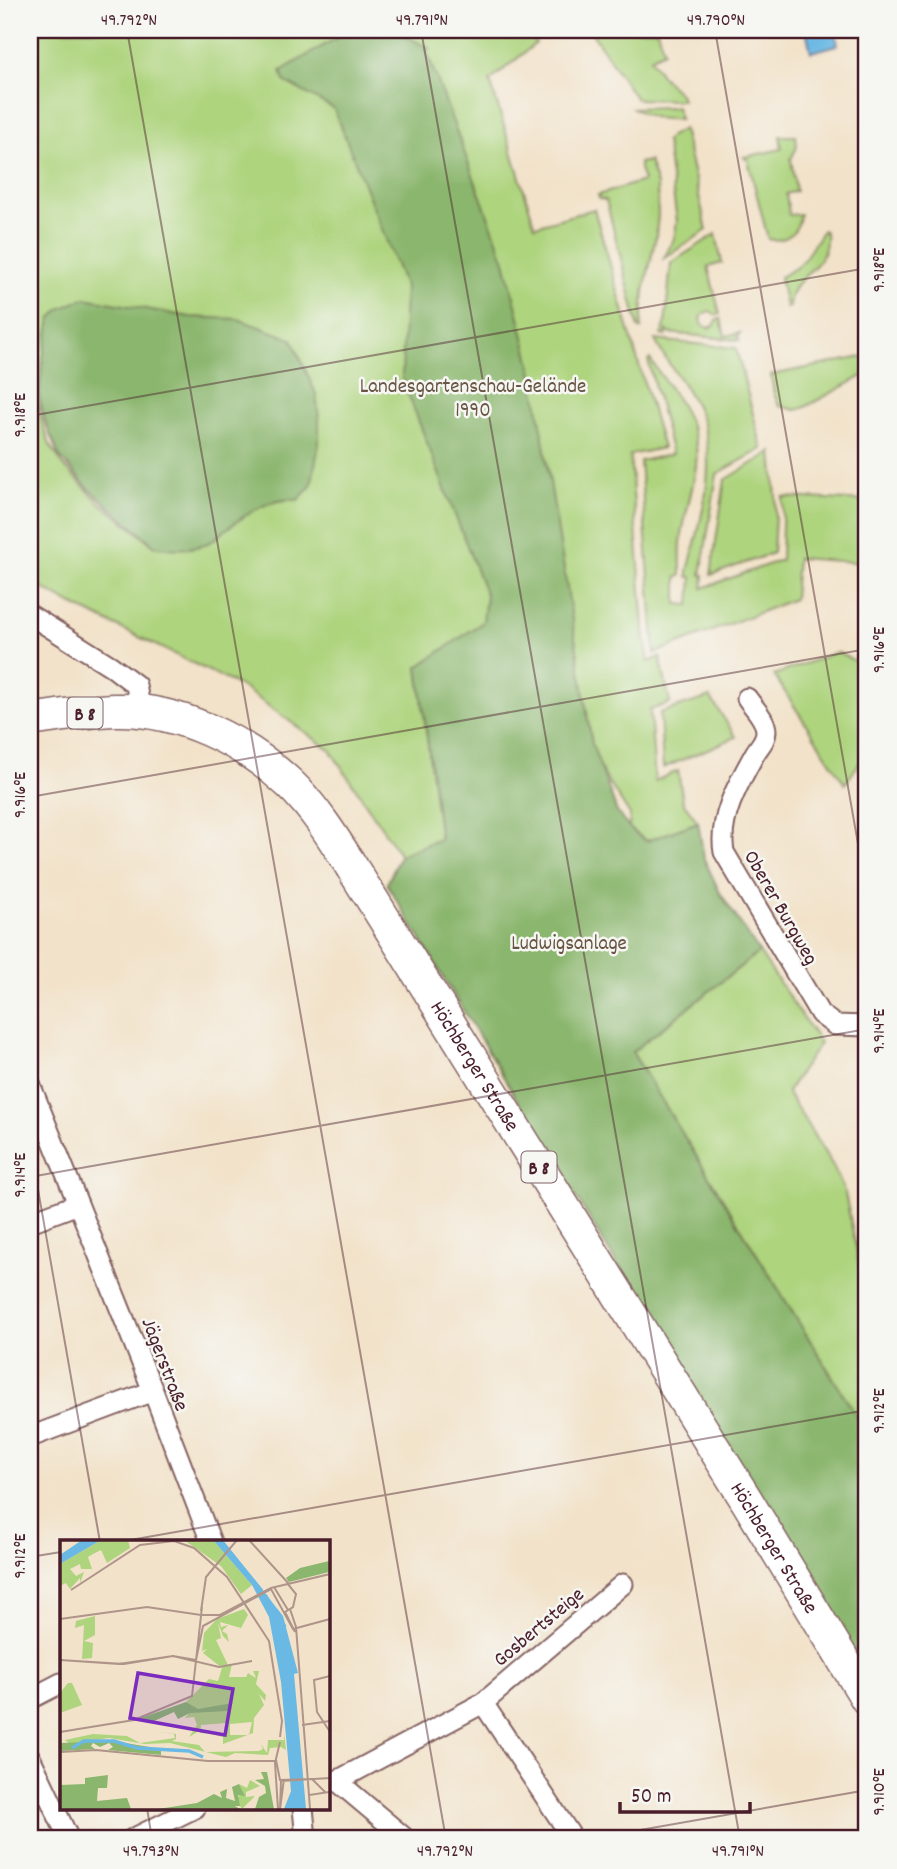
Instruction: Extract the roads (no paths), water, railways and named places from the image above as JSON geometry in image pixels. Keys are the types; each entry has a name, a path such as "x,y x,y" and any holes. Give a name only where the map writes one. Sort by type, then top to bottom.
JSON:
{"main road":[{"name":"B 8","path":"30,720 117,710 141,712"},
{"name":"Höchberger Straße","path":"141,712 182,720 212,731 254,755 289,783 324,826 511,1121 867,1699"}],"street":[{"path":"30,615 136,685 141,712"},
{"name":"Oberer Burgweg","path":"747,698 760,716 766,731 764,741 740,781 726,818 722,830 724,852 820,1014 835,1024 867,1026"},
{"name":"Jägerstraße","path":"30,1084 210,1540"},
{"path":"30,1222 78,1204"},
{"path":"30,1437 153,1391"},
{"name":"Gosbertsteige","path":"332,1780 483,1703 623,1584"},
{"path":"30,1699 60,1684"},
{"path":"483,1703 573,1839"},
{"path":"30,1757 69,1839"},
{"path":"332,1780 406,1839"},
{"path":"132,1839 191,1810"},
{"path":"303,1810 306,1839"}],"water":[{"path":"806,30 835,30 838,45 811,52"}],"park label":[{"name":"Landesgartenschau-Gelände 1990","path":"473,397"},
{"name":"Ludwigsanlage","path":"569,942"}]}
